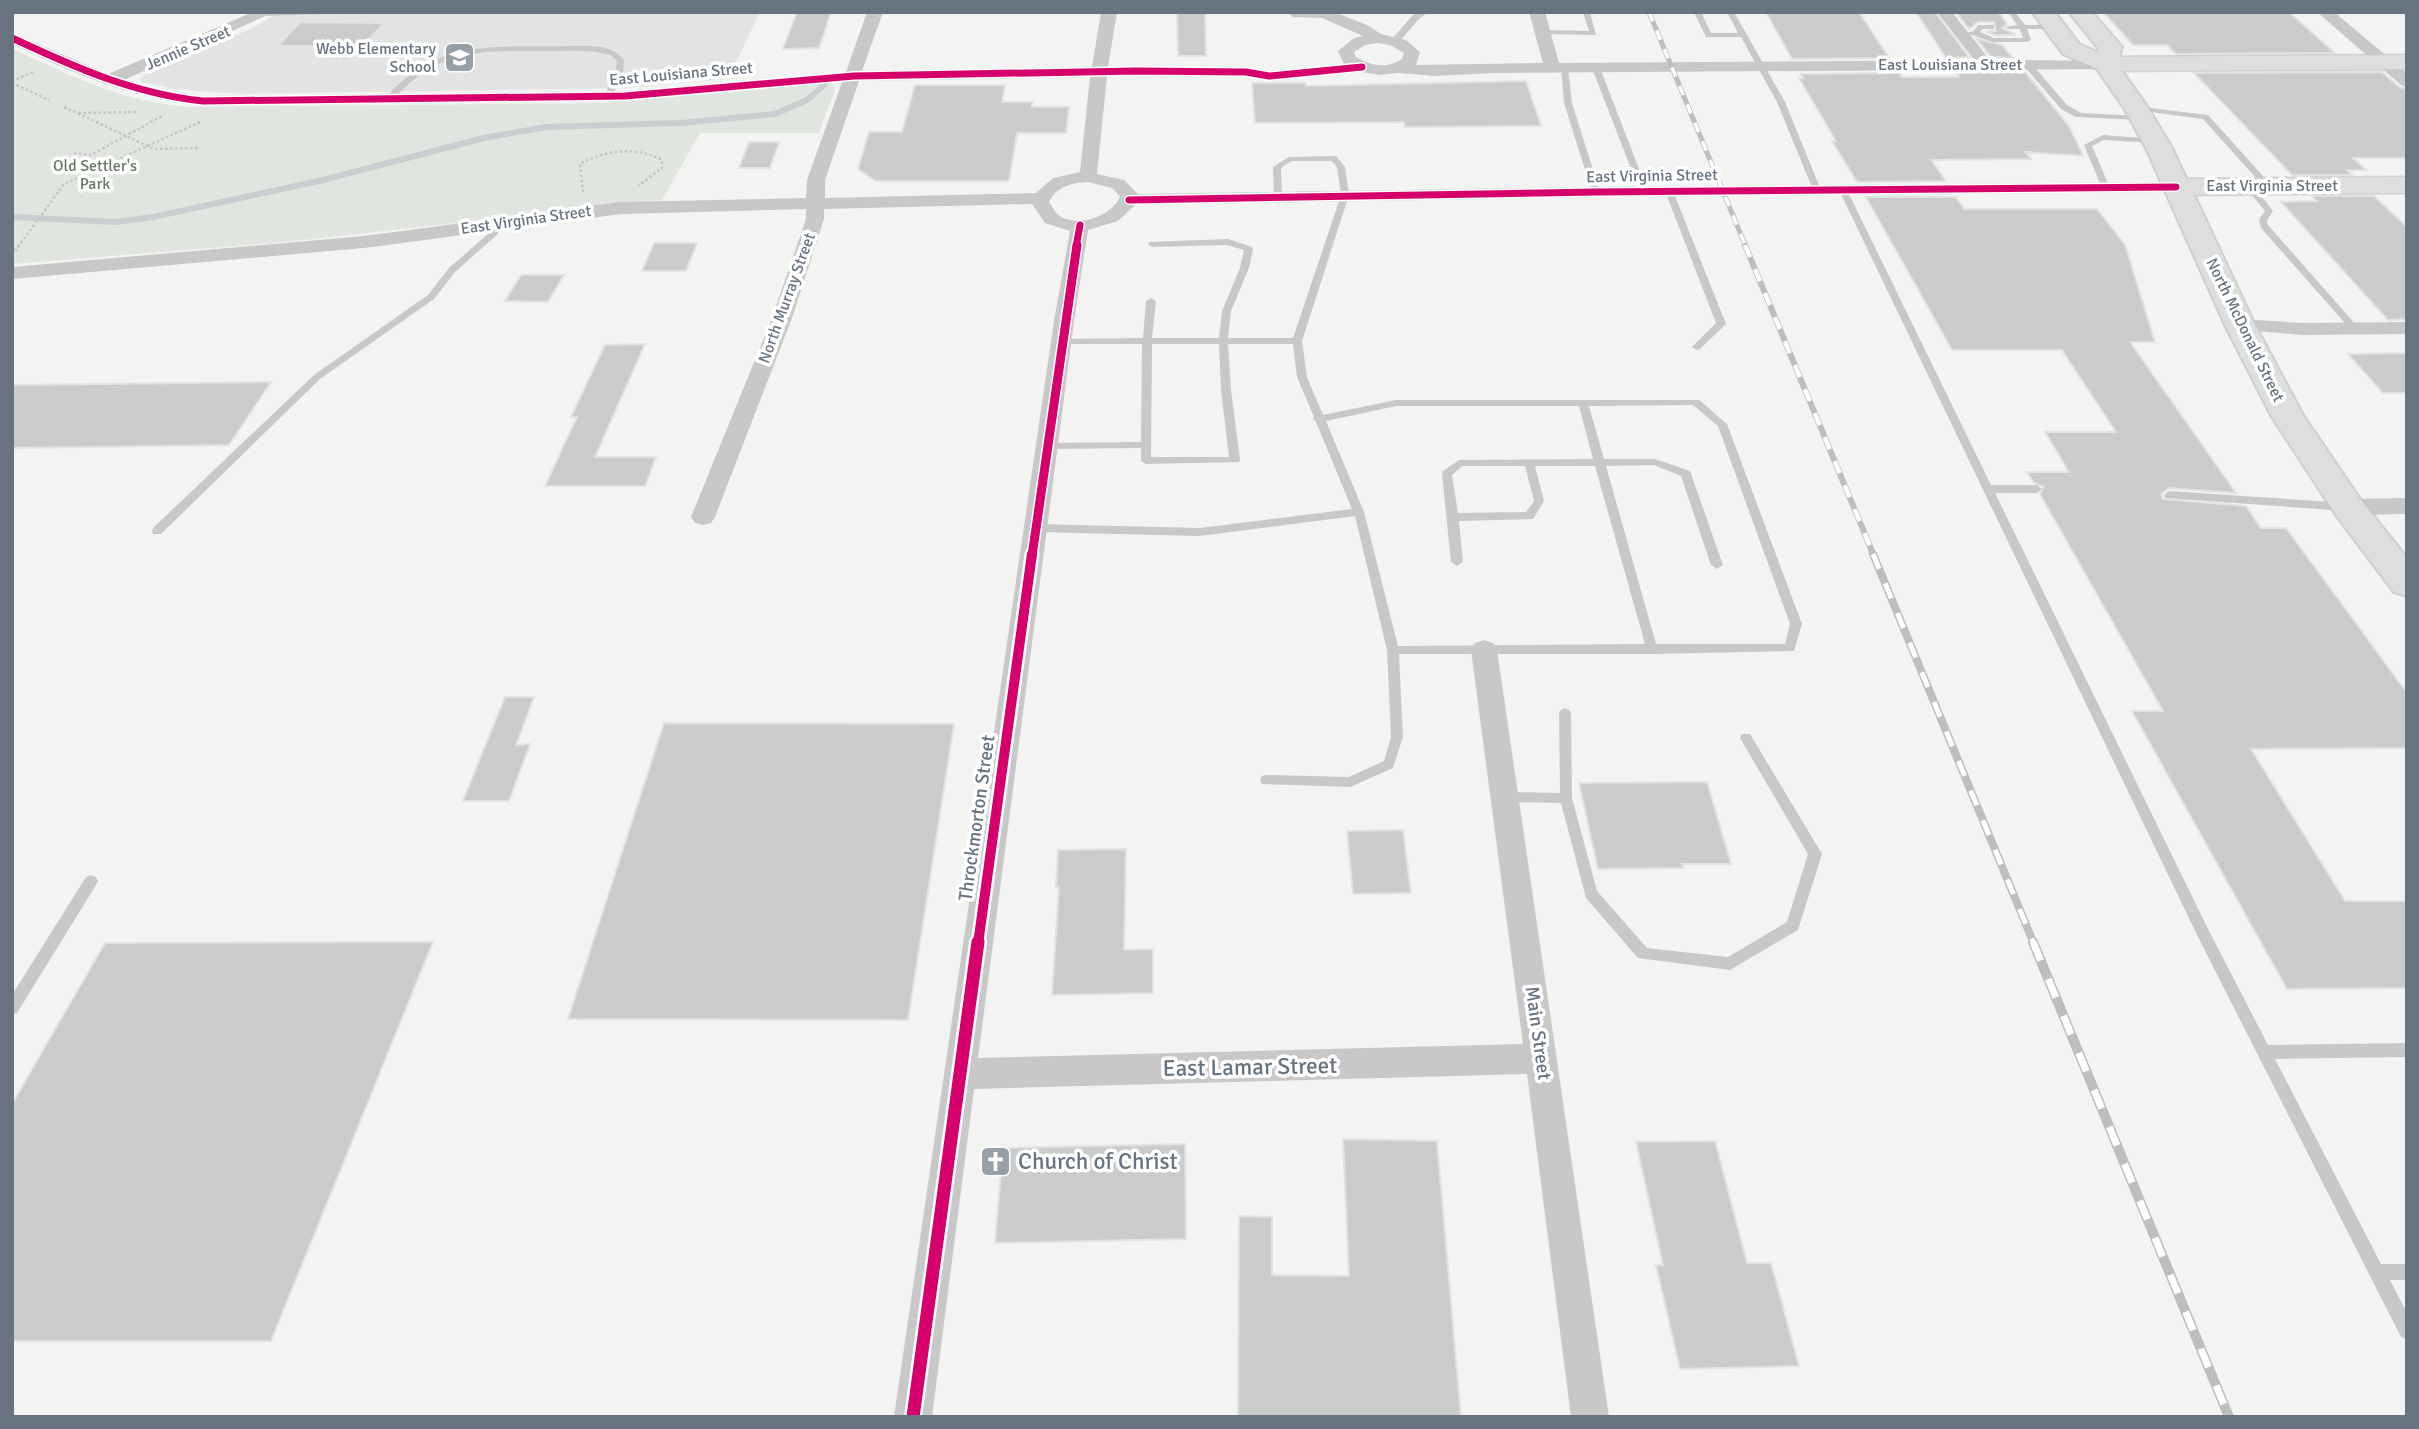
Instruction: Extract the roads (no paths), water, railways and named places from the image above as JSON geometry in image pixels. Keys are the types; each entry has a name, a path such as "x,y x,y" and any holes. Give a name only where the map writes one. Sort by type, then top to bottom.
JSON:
{"main road":[{"path":"2049,20 2071,48 2105,64 2110,47 2081,12"},
{"name":"East Louisiana Street","path":"2105,64 2407,62"},
{"name":"North McDonald Street","path":"2105,64 2144,122 2240,326 2288,416 2348,507 2407,583"},
{"name":"East Virginia Street","path":"2176,187 2407,185"}],"street":[{"name":"North Murray Street","path":"702,517 782,317 815,219 816,180 855,76 875,12"},
{"path":"1088,177 1099,71 1109,12"},
{"path":"1537,12 1558,68"},
{"path":"1944,12 1968,33 1986,65"},
{"path":"2324,12 2407,82"},
{"name":"Jennie Street","path":"107,81 266,13"},
{"path":"1298,13 1324,15 1362,28 1377,38 1402,45 1412,57 1399,68 1381,70 1362,67 1349,60 1347,49 1336,35 1298,13"},
{"name":"East Louisiana Street","path":"12,38 107,81 154,96 186,100 608,96 855,76 1099,71 1246,72 1303,63 1347,49"},
{"path":"1347,49 1360,41 1377,38"},
{"name":"East Louisiana Street","path":"1402,45 1493,68"},
{"name":"East Louisiana Street","path":"1399,68 1435,71 1493,68 2105,64"},
{"name":"East Louisiana Street","path":"1246,72 1269,76 1362,67"},
{"path":"1088,177 1114,182 1123,188 1129,200 1125,211 1104,222 1080,225 1049,217 1042,210 1041,198 1049,187 1060,181 1088,177"},
{"name":"East Virginia Street","path":"1129,200 1345,195 2176,187"},
{"name":"East Virginia Street","path":"12,273 364,242 631,208 1041,198"},
{"name":"Throckmorton Street","path":"913,1417 1046,446 1080,225"},
{"path":"2240,326 2286,329 2407,328"},
{"path":"2348,507 2407,506"},
{"name":"Main Street","path":"1484,650 1590,1417"},
{"name":"East Lamar Street","path":"959,1074 1542,1059"}],"lane":[{"path":"266,13 321,12"},
{"path":"1402,45 1416,17 1425,12"},
{"path":"1543,32 1593,33 1586,12"},
{"path":"1697,12 1709,35 1742,35"},
{"path":"1730,12 1781,102 1817,190"},
{"path":"1968,33 1993,40 2027,40 2023,27 2011,12"},
{"path":"2010,27 2023,27 2049,20"},
{"path":"1968,33 1982,27 1991,27"},
{"path":"389,99 403,80 428,65 460,54 494,49 592,49 614,53 621,62 621,68 608,96"},
{"path":"2027,64 2064,107 2079,115 2144,122 2205,117 2259,186 2269,211 2263,220 2264,226 2354,328"},
{"path":"1558,68 1596,192"},
{"path":"1596,68 1644,192"},
{"path":"2106,188 2088,145 2144,122"},
{"path":"1266,780 1350,782 1389,764 1397,737 1393,650 1359,512 1302,377 1297,341 1345,195 1341,167 1333,158 1289,159 1277,167 1278,196"},
{"path":"1843,190 2203,933 2407,1331"},
{"path":"1669,191 1721,324 1697,346"},
{"path":"157,531 317,377 431,297 452,270 506,223"},
{"path":"1151,301 1147,343 1146,461 1235,460 1223,342 1225,317 1248,263 1249,250 1228,242 1152,244"},
{"path":"1061,341 1297,341"},
{"path":"1583,402 1651,650"},
{"path":"1318,419 1396,403 1695,402 1722,424 1796,624 1790,648 1393,650"},
{"path":"1046,446 1146,445"},
{"path":"1457,562 1447,474 1459,463 1599,461 1655,462 1686,474 1717,565"},
{"path":"1453,517 1529,516 1539,501 1528,462"},
{"path":"1990,489 2037,489"},
{"path":"2169,495 2348,507"},
{"path":"1035,528 1200,532 1359,512"},
{"path":"1564,713 1566,797 1591,894 1643,954 1730,964 1793,926 1815,854 1746,738"},
{"path":"1503,797 1566,797"},
{"path":"12,1008 91,881"},
{"path":"2264,1052 2407,1050"},
{"path":"2378,1272 2407,1272"}],"waterway":[{"path":"12,217 116,222 153,217 319,181 484,138 546,127 681,123 775,114 807,100 824,85"}],"railway":[{"path":"1649,12 1746,247"},
{"path":"1745,245 1874,556"},
{"path":"1873,554 2034,944"},
{"path":"2033,942 2229,1417"}],"place":[{"name":"Webb Elementary School","path":"459,58"},
{"name":"Church of Christ","path":"995,1161"}],"park label":[{"name":"Old Settler's Park","path":"95,175"}]}
